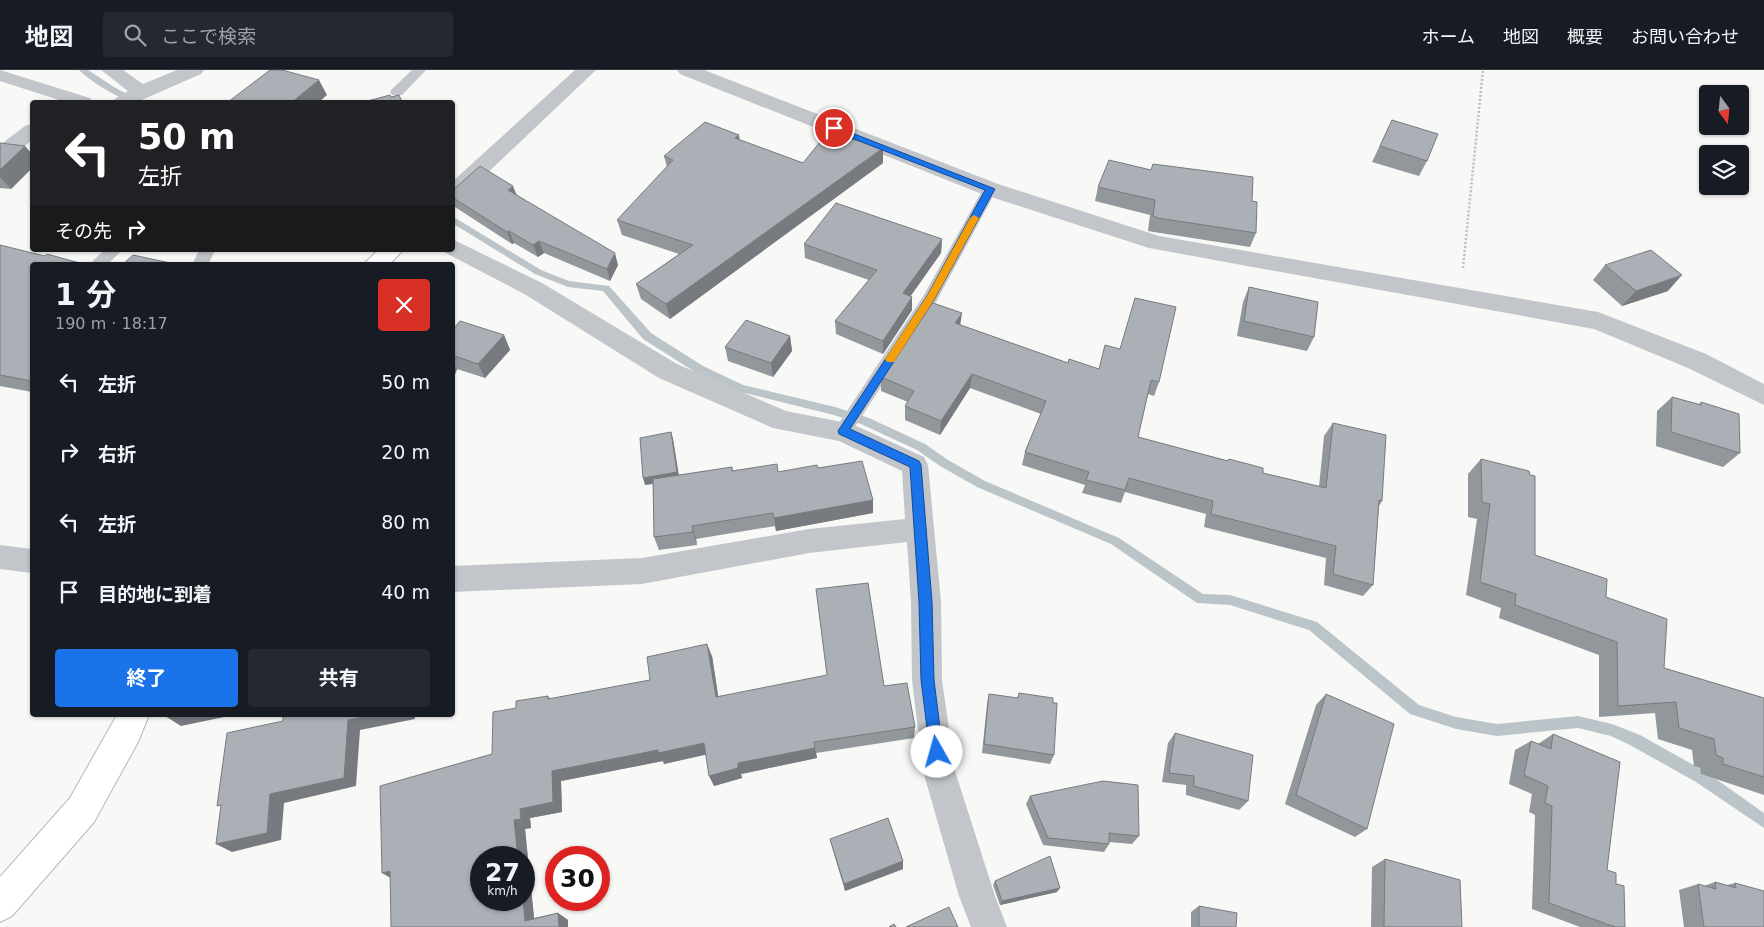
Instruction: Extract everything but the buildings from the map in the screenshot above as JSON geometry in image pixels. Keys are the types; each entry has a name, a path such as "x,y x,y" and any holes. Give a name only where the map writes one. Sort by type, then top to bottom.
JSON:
{"street":[{"path":"111,70 141,92"},
{"path":"127,100 194,70"},
{"path":"455,191 586,70"},
{"path":"687,70 990,189 1157,243 1598,321 1697,361 1764,395"},
{"path":"0,75 69,100"},
{"path":"0,156 30,132"},
{"path":"455,249 534,289 668,372 782,420 843,431 915,465 926,602 927,680 939,771 977,896 989,927"},
{"path":"378,262 390,252"},
{"path":"455,579 642,571 809,541 919,530"},
{"path":"0,556 30,561"},
{"path":"0,904 82,810 111,761 132,717"}],"lane":[{"path":"398,92 419,70"},
{"path":"843,431 930,298 990,189"},
{"path":"100,262 112,252"}],"path":[{"path":"1460,298 1483,70"}],"waterway":[{"path":"83,70 111,89 133,100"},
{"path":"455,221 538,272 568,284 606,288 647,336 699,369 741,388 835,411 865,421 921,447 944,463 981,484 1115,541 1201,599 1230,600 1313,626 1415,710 1456,723 1497,730 1578,722 1612,730 1635,740 1701,777 1764,821"}],"slow traffic":[{"path":"890,359 930,298 974,218"}],"route":[{"path":"834,128 990,189 930,298 843,431 915,465 926,602 927,680 937,752"}]}
